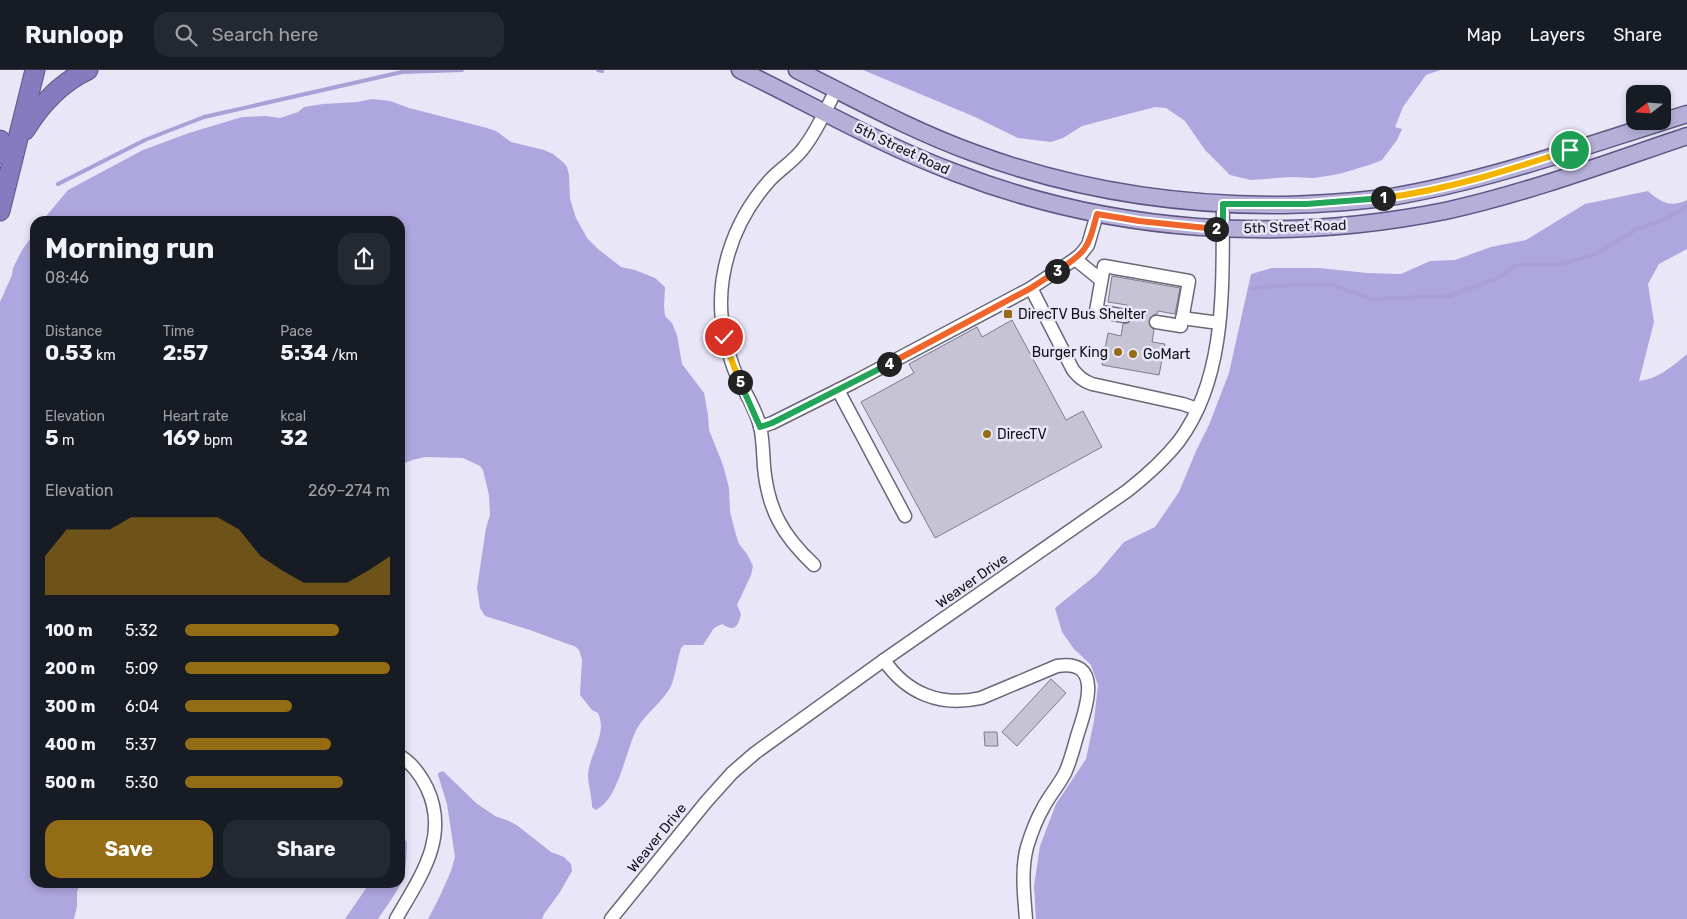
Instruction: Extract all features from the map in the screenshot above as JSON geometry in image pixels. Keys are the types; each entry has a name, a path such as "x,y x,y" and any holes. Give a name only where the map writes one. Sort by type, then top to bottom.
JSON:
{"highway":[{"path":"0,164 22,70"},
{"path":"0,211 5,148 35,70"},
{"path":"5,148 24,131 44,102 68,81 88,70"}],"main road":[{"name":"5th Street Road","path":"740,70 875,138 954,173 999,188 1044,202 1097,214 1139,221 1223,230 1310,229 1401,219 1447,210 1534,186 1687,136"},
{"name":"5th Street Road","path":"797,70 914,128 972,153 1047,177 1128,194 1223,204 1349,202 1400,195 1481,177 1687,114"}],"street":[{"path":"814,565 789,539 774,514 766,486 760,427 736,374 724,337 721,299 726,262 734,237 748,210 769,181 804,148 836,90"},
{"name":"Weaver Drive","path":"611,919 706,802 732,773 755,753 884,660 1093,516 1148,475 1164,459 1179,440 1198,409 1212,368 1219,323 1223,204"},
{"path":"760,427 772,423 838,390 1031,288 1082,254 1088,245 1097,214"},
{"path":"1075,259 1102,280"},
{"path":"1125,316 1096,311 1104,266 1189,282 1181,326 1156,322"},
{"path":"1031,288 1078,377 1092,384 1198,409"},
{"path":"1182,318 1219,323"},
{"path":"838,390 905,516"},
{"path":"884,660 897,677 918,692 929,697 951,701 982,698 1057,666 1069,665 1080,670 1084,675 1089,689 1088,702 1071,757 1065,772 1042,809 1027,848 1024,862 1026,919"},
{"path":"396,919 425,868 432,852 436,833 436,817 432,797 415,769 405,760"}],"shaded area":[{"path":"863,70 1440,70 1426,75 1403,107 1395,127 1402,129 1397,140 1382,160 1339,174 1314,178 1290,177 1251,180 1230,175 1205,150 1185,121 1166,108 1155,107 1082,126 1063,138 1051,142 1018,138 975,117"},
{"path":"372,99 390,101 409,108 487,128 496,131 511,142 553,154 564,163 569,175 570,199 576,218 587,238 621,267 655,278 665,287 665,316 672,323 677,335 682,364 704,393 709,430 723,465 729,488 730,512 736,535 739,544 753,566 751,575 737,605 741,614 739,622 733,628 722,624 714,628 703,645 684,645 681,648 671,686 637,728 620,777 610,797 596,810 592,807 588,775 601,729 598,713 592,710 580,695 582,659 579,650 576,647 530,630 485,616 480,608 477,588 486,528 490,515 489,495 483,470 480,466 463,458 425,457 405,463 405,216 46,216 68,190 143,150 189,133 242,117 266,116 280,118 298,112 304,107"},
{"path":"1648,191 1666,203 1676,204 1687,200 1687,249 1659,264 1648,284 1654,322 1639,381 1659,375 1687,354 1687,919 1036,919 1034,886 1040,846 1056,804 1086,759 1094,721 1098,685 1091,665 1074,649 1062,632 1055,608 1096,575 1124,542 1155,527 1179,492 1209,425 1229,373 1251,274 1272,268 1319,268 1401,274 1430,261 1455,260 1491,247 1526,240 1585,204"},
{"path":"30,239 30,888 78,888 74,919 0,919 0,302 22,250"},
{"path":"443,771 476,803 495,816 518,826 551,852 564,857 571,864 572,871 542,919 428,919 451,871 455,857 447,804 438,775 438,773"},
{"path":"405,839 407,843 405,871"},
{"path":"366,888 398,888 378,919 345,919"}],"building":[{"path":"1112,276 1180,288 1175,314 1158,311 1157,314 1148,320 1149,325 1154,330 1152,342 1165,344 1159,375 1102,365 1108,333 1121,336 1123,324 1131,322 1133,317 1131,310 1126,308 1127,305 1108,302"},
{"name":"DirecTV","path":"1012,320 1066,420 1083,411 1102,447 935,538 861,402 914,373 909,364 977,327 982,337"},
{"path":"1051,679 1066,693 1017,746 1002,732"},
{"path":"984,732 997,732 998,746 985,746"}],"waterway":[{"path":"58,184 145,140 204,117 402,72 462,70"},
{"path":"598,70 602,71"},
{"path":"1253,288 1333,285 1371,299 1448,296 1497,279 1516,265 1556,265 1594,255 1637,229 1668,218 1687,206"}],"tunnel":[{"path":"1125,316 1156,322"}],"place":[{"name":"DirecTV Bus Shelter","path":"1008,314"},
{"name":"Burger King","path":"1118,352"},
{"name":"GoMart","path":"1133,354"},
{"name":"DirecTV","path":"987,434"}],"route":[{"path":"724,337 736,374 760,427 772,423 854,382 1031,288 1082,254 1088,245 1097,214 1177,226 1223,230 1223,204 1307,204 1349,202 1390,197 1481,177 1570,150"}]}
